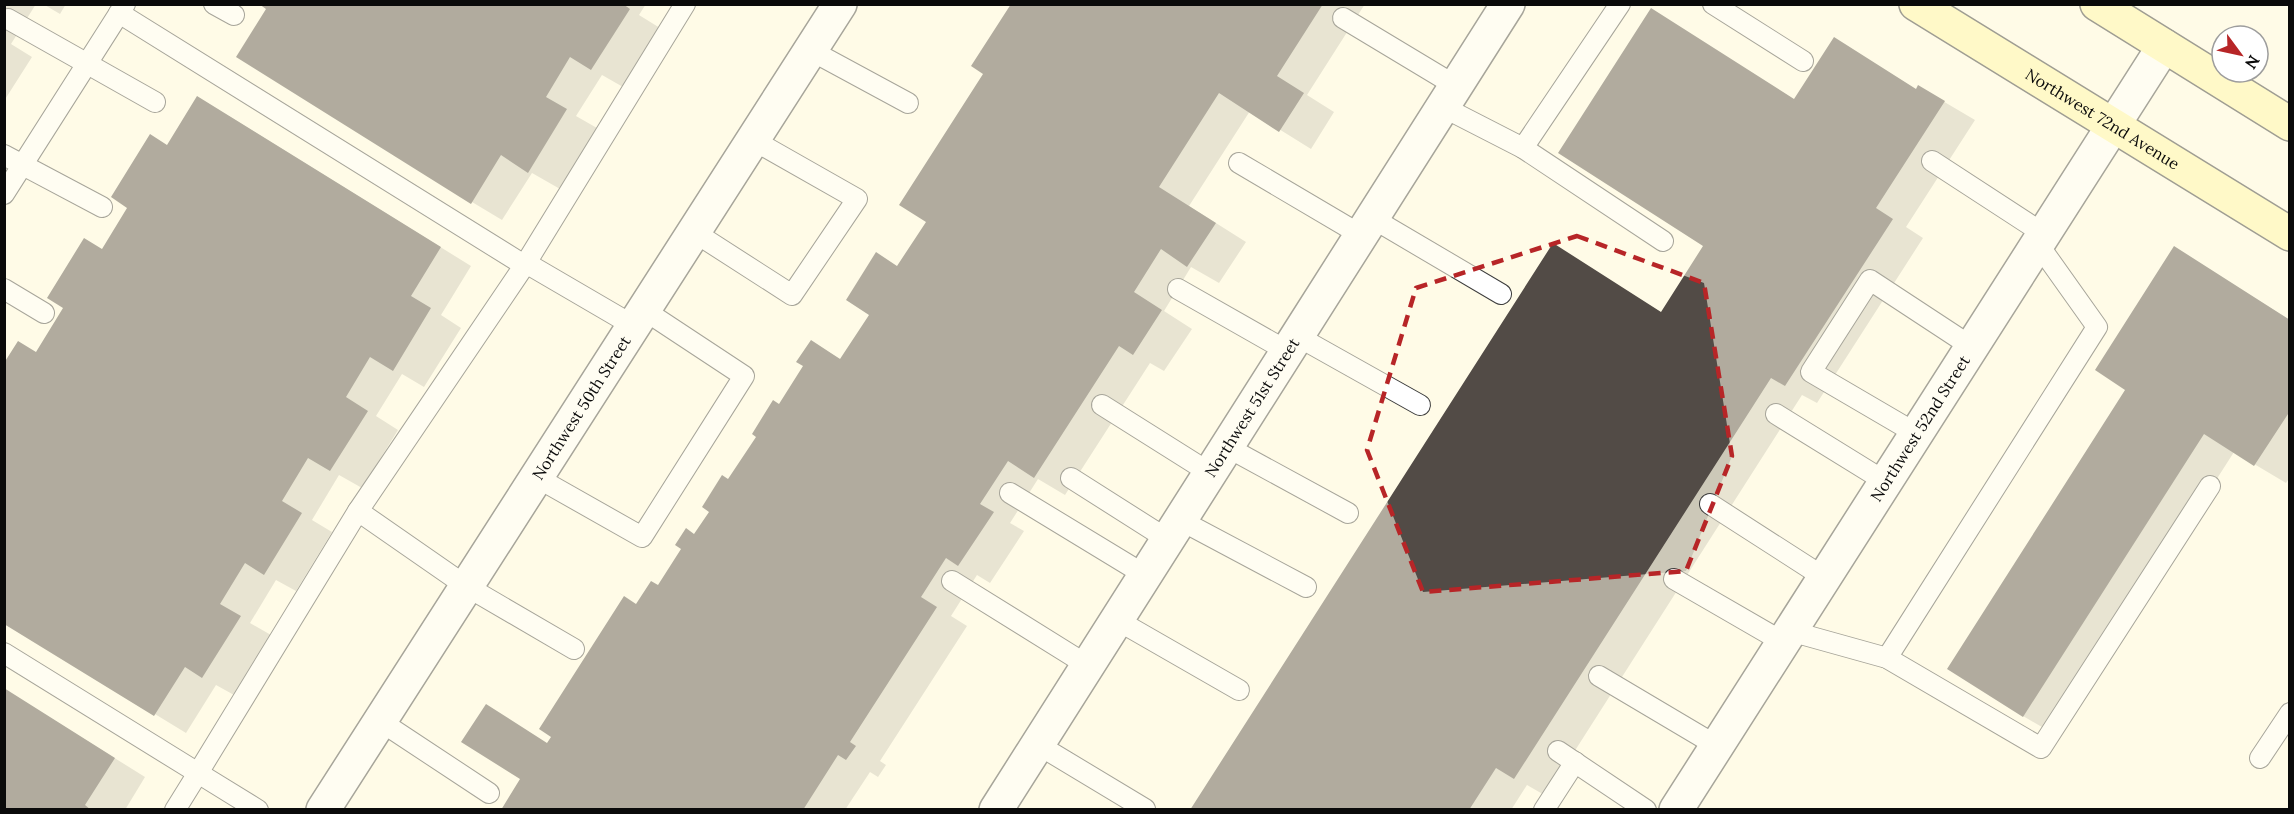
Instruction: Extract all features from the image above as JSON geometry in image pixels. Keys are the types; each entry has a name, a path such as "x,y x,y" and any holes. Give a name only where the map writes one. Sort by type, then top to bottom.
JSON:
{"main road":[{"name":"Northwest 72nd Avenue","path":"1916,4 2289,234"},
{"path":"2097,4 2289,124"}],"street":[{"name":"Northwest 50th Street","path":"323,810 840,4"},
{"name":"Northwest 51st Street","path":"996,810 1508,4"},
{"name":"Northwest 52nd Street","path":"1676,810 2164,46"}],"lane":[{"path":"214,4 234,15"},
{"path":"175,810 358,512 525,264 684,4"},
{"path":"1523,148 1620,4"},
{"path":"1713,4 1803,61"},
{"path":"4,194 122,9 525,264 639,318 744,376 642,537 536,477"},
{"path":"1344,18 1523,148 1663,241"},
{"path":"8,19 155,102"},
{"path":"810,50 908,103"},
{"path":"694,232 792,295 857,199 753,140"},
{"path":"4,154 22,166 102,207"},
{"path":"1887,658 2097,327 2041,239 1932,160"},
{"path":"1239,163 1502,294"},
{"path":"1917,434 1811,372 1870,280 1972,347"},
{"path":"4,289 44,313"},
{"path":"1179,289 1420,405"},
{"path":"1102,405 1218,460 1348,513"},
{"path":"1776,414 1886,482"},
{"path":"1071,478 1174,530 1306,588"},
{"path":"1674,579 1787,636 1887,658 2041,748 2210,486"},
{"path":"1010,493 1145,575"},
{"path":"1710,504 1825,578"},
{"path":"358,512 466,586 574,649"},
{"path":"952,581 1087,665"},
{"path":"1117,620 1239,690"},
{"path":"4,653 258,810"},
{"path":"1599,676 1717,746"},
{"path":"2260,758 2289,713"},
{"path":"380,721 489,793"},
{"path":"1037,744 1145,809"},
{"path":"1558,751 1647,810"},
{"path":"1544,810 1575,762"}],"highlighted area":[{"path":"1577,236 1704,283 1732,456 1686,571 1423,592 1367,450 1416,288"}],"building":[{"path":"259,4 623,4 630,9 591,70 570,57 546,97 567,109 528,173 501,155 471,204 236,57 266,9"},
{"path":"1011,4 1323,4 1277,76 1304,93 1279,132 1219,93 1159,187 1216,223 1187,267 1161,249 1134,292 1162,310 1133,355 1119,346 1034,478 1008,461 980,504 994,512 958,566 946,558 921,597 937,607 850,742 856,746 846,760 838,755 803,810 501,810 520,779 461,742 486,704 547,743 551,737 539,729 624,596 636,604 651,581 658,585 681,549 675,545 686,528 694,534 709,512 702,507 722,475 728,479 756,437 752,434 773,400 779,404 803,366 796,362 811,340 840,359 869,315 846,300 876,252 897,266 926,222 899,205 983,74 971,66"},
{"path":"1651,8 1794,99 1834,37 1916,89 1918,85 1945,101 1876,208 1893,219 1785,386 1771,378 1514,779 1496,768 1469,810 1190,810 1553,243 1661,312 1703,246 1558,153"},
{"path":"197,96 441,247 411,296 431,308 393,371 370,357 346,397 368,411 330,471 308,458 282,501 302,513 264,575 245,563 220,604 241,616 202,678 185,667 154,716 4,624 4,363 18,341 36,352 63,308 47,298 84,238 102,249 127,208 111,197 150,134 167,145"},
{"path":"2174,246 2290,320 2290,411 2254,466 2204,434 2023,717 1947,669 2125,390 2095,370"},
{"path":"4,688 115,758 85,805 91,810 4,810"}]}
